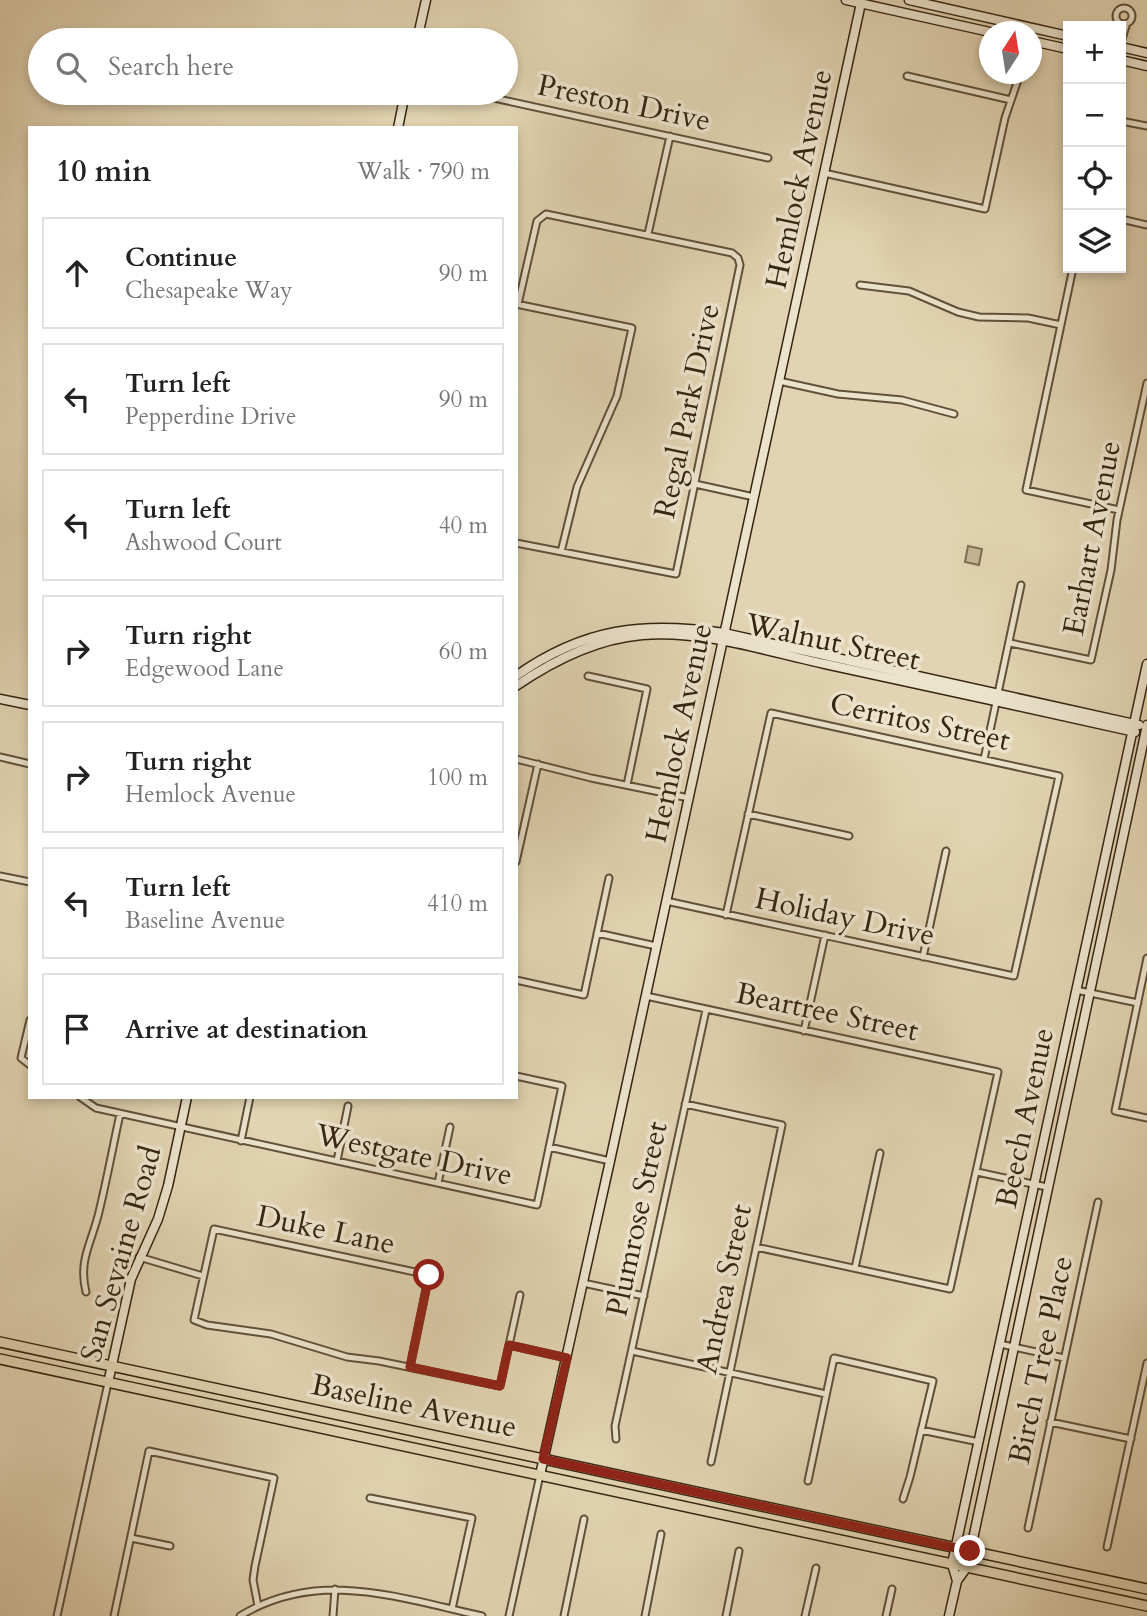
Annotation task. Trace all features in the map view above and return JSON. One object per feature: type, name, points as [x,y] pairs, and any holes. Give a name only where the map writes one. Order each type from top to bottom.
[{"type":"main road","name":"Baseline Avenue","points":[[0,1342],[1147,1589]]},
{"type":"main road","name":"Baseline Avenue","points":[[0,1359],[1147,1606]]},
{"type":"street","points":[[420,28],[426,0]]},
{"type":"street","points":[[846,0],[979,30]]},
{"type":"street","points":[[909,0],[1063,35]]},
{"type":"street","points":[[1124,0],[1132,17],[1126,27]]},
{"type":"street","points":[[1117,21],[1117,13],[1126,9],[1131,1]]},
{"type":"street","name":"Hemlock Avenue","points":[[540,1475],[861,2]]},
{"type":"street","points":[[1042,43],[1063,48]]},
{"type":"street","points":[[1126,47],[1147,53]]},
{"type":"street","points":[[1126,61],[1147,66]]},
{"type":"street","points":[[907,76],[1011,100]]},
{"type":"street","points":[[824,173],[985,209],[1017,84]]},
{"type":"street","name":"Preston Drive","points":[[518,103],[768,158]]},
{"type":"street","points":[[398,126],[403,105]]},
{"type":"street","points":[[1126,122],[1147,127]]},
{"type":"street","points":[[518,300],[537,221],[541,216],[550,214],[648,234],[670,136]]},
{"type":"street","points":[[1126,220],[1147,225]]},
{"type":"street","name":"Regal Park Drive","points":[[561,552],[676,574],[740,265],[733,253],[648,234]]},
{"type":"street","points":[[1072,273],[1026,490],[1119,510]]},
{"type":"street","points":[[860,285],[909,291],[958,312],[979,317],[1028,318],[1061,325]]},
{"type":"street","points":[[518,304],[632,328],[617,396],[577,487],[561,552],[518,543]]},
{"type":"street","points":[[778,381],[838,394],[902,400],[954,414]]},
{"type":"street","name":"Earhart Avenue","points":[[1010,643],[1091,660],[1111,570],[1119,510],[1147,383]]},
{"type":"street","points":[[695,484],[754,496]]},
{"type":"street","points":[[984,759],[1021,585]]},
{"type":"street","points":[[518,675],[567,646],[613,631],[651,626],[691,628],[723,637]]},
{"type":"street","name":"Walnut Street","points":[[518,685],[581,649],[617,639],[642,635],[723,637],[1147,729]]},
{"type":"street","name":"Beech Avenue","points":[[957,1581],[952,1564],[1147,664]]},
{"type":"street","points":[[587,676],[648,690],[627,785]]},
{"type":"street","points":[[0,699],[28,705]]},
{"type":"street","name":"Cerritos Street","points":[[748,814],[771,713],[1059,776],[1014,976]]},
{"type":"street","name":"Beech Avenue","points":[[949,1616],[957,1581],[967,1567],[1147,729]]},
{"type":"street","points":[[0,757],[28,764]]},
{"type":"street","points":[[518,759],[689,798]]},
{"type":"street","points":[[518,853],[538,764]]},
{"type":"street","points":[[726,915],[748,814],[849,836]]},
{"type":"street","points":[[923,957],[946,851]]},
{"type":"street","points":[[0,876],[28,882]]},
{"type":"street","points":[[518,980],[583,995],[609,878]]},
{"type":"street","name":"Holiday Drive","points":[[666,901],[1014,976]]},
{"type":"street","points":[[597,933],[656,946]]},
{"type":"street","points":[[804,1031],[825,935]]},
{"type":"street","points":[[1147,958],[1115,1111],[1147,1118]]},
{"type":"street","points":[[1076,990],[1138,1003]]},
{"type":"street","name":"Beartree Street","points":[[646,996],[998,1072],[977,1172]]},
{"type":"street","name":"Plumrose Street","points":[[616,1439],[615,1426],[706,1010]]},
{"type":"street","points":[[28,1028],[21,1058],[28,1063]]},
{"type":"street","points":[[518,1076],[562,1086],[549,1147],[610,1161]]},
{"type":"street","name":"Westgate Drive","points":[[83,1099],[96,1108],[120,1114],[537,1205],[549,1147]]},
{"type":"street","name":"San Sevaine Road","points":[[108,1382],[124,1305],[139,1257],[158,1219],[168,1186],[187,1099]]},
{"type":"street","points":[[241,1141],[250,1099]]},
{"type":"street","name":"Andrea Street","points":[[685,1104],[782,1125],[710,1462]]},
{"type":"street","points":[[337,1161],[348,1106]]},
{"type":"street","points":[[86,1292],[82,1275],[120,1114]]},
{"type":"street","points":[[438,1183],[450,1127]]},
{"type":"street","points":[[855,1268],[880,1153]]},
{"type":"street","points":[[757,1247],[950,1289],[977,1172],[1047,1187]]},
{"type":"street","name":"Birch Tree Place","points":[[1028,1528],[1098,1202]]},
{"type":"street","name":"Duke Lane","points":[[203,1276],[214,1229],[429,1275],[410,1367]]},
{"type":"street","points":[[139,1257],[203,1276],[194,1320],[206,1325],[281,1336],[347,1357],[500,1386],[520,1295]]},
{"type":"street","points":[[583,1283],[644,1296]]},
{"type":"street","points":[[1000,1344],[1064,1358]]},
{"type":"street","points":[[509,1345],[567,1358]]},
{"type":"street","points":[[632,1351],[826,1394]]},
{"type":"street","points":[[808,1481],[834,1359],[933,1381],[903,1499]]},
{"type":"street","points":[[1107,1547],[1147,1363]]},
{"type":"street","points":[[57,1616],[108,1382]]},
{"type":"street","points":[[1050,1422],[1131,1439]]},
{"type":"street","points":[[921,1430],[979,1442]]},
{"type":"street","points":[[114,1616],[149,1451],[274,1478],[255,1566],[254,1588],[258,1606]]},
{"type":"street","points":[[509,1616],[540,1475]]},
{"type":"street","points":[[370,1498],[472,1518],[452,1609]]},
{"type":"street","points":[[564,1616],[584,1518]]},
{"type":"street","points":[[645,1616],[662,1534]]},
{"type":"street","points":[[131,1538],[170,1546]]},
{"type":"street","points":[[726,1616],[739,1551]]},
{"type":"street","points":[[805,1616],[816,1568]]},
{"type":"street","points":[[333,1616],[335,1589]]},
{"type":"street","points":[[240,1616],[291,1594],[335,1589],[367,1591],[482,1616]]},
{"type":"street","points":[[886,1616],[892,1589]]},
{"type":"shaded area","points":[[968,546],[982,549],[979,565],[965,562]]},
{"type":"route","points":[[429,1275],[410,1367],[500,1386],[509,1345],[567,1358],[543,1459],[970,1551]]}]
